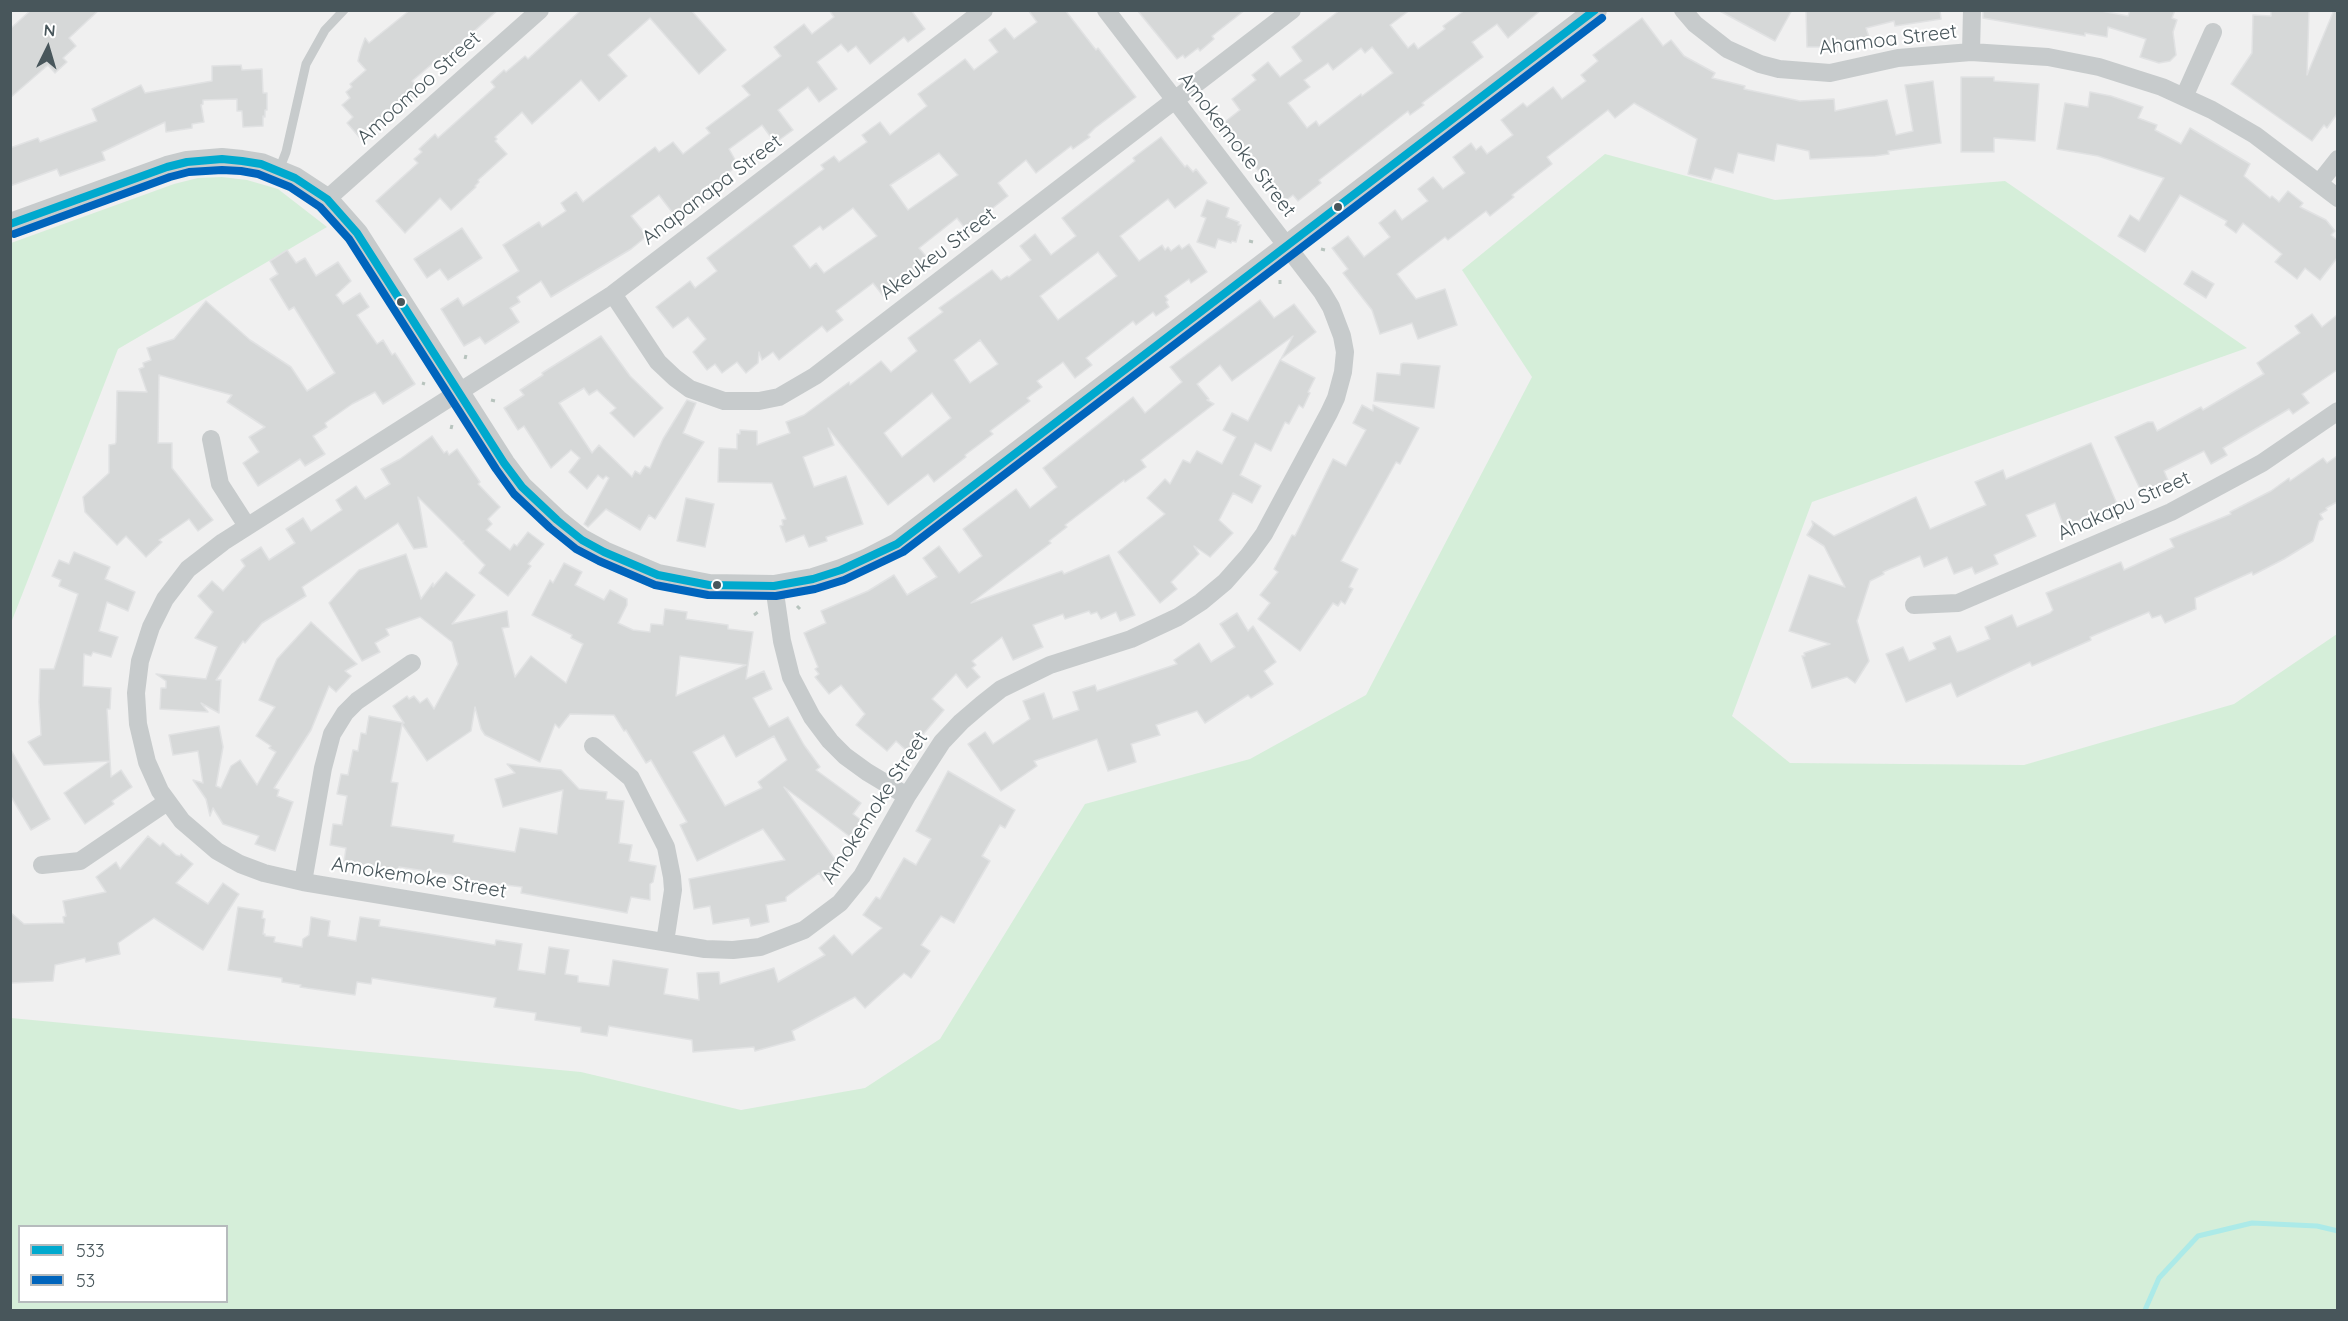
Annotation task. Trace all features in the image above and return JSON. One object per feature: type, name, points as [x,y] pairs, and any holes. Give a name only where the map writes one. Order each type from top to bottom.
[{"type":"street","name":"Amoomoo Street","points":[[327,199],[540,10]]},
{"type":"street","name":"Anapanapa Street","points":[[458,392],[613,294],[984,10]]},
{"type":"street","name":"Amokemoke Street","points":[[458,392],[202,556],[181,577],[156,613],[145,643],[137,685],[138,724],[147,762],[166,801],[182,820],[217,851],[240,864],[264,873],[303,882],[705,949],[733,950],[760,947],[804,930],[840,903],[852,890],[907,796],[942,742],[961,722],[1001,689],[1050,665],[1131,639],[1178,616],[1201,602],[1225,582],[1264,534],[1333,405],[1341,384],[1344,362],[1342,336],[1331,307],[1106,10]]},
{"type":"street","name":"Akeukeu Street","points":[[613,294],[658,362],[690,389],[724,401],[759,401],[779,397],[815,376],[1292,10]]},
{"type":"street","points":[[10,224],[167,167],[187,162],[222,159],[242,161],[279,170],[309,186],[327,199],[357,233],[504,463],[522,487],[556,520],[582,540],[633,566],[680,580],[709,585],[774,586],[813,579],[842,570],[897,544],[1596,10]]},
{"type":"street","name":"Ahamoa Street","points":[[1683,10],[1711,38],[1727,49],[1760,64],[1779,69],[1830,73],[1898,58],[1971,52],[2048,57],[2099,67],[2184,97],[2255,135],[2337,198]]},
{"type":"street","points":[[1971,52],[1972,10]]},
{"type":"street","points":[[2184,97],[2213,32]]},
{"type":"street","points":[[2319,183],[2337,159]]},
{"type":"street","name":"Ahakapu Street","points":[[1914,605],[1958,603],[2171,512],[2262,463],[2337,411]]},
{"type":"street","points":[[212,439],[220,484],[247,526]]},
{"type":"street","points":[[774,586],[782,641],[791,677],[812,717],[845,756],[907,796]]},
{"type":"street","points":[[303,882],[322,768],[332,734],[345,713],[357,701],[412,663]]},
{"type":"street","points":[[593,746],[631,778],[666,847],[673,890],[665,942]]},
{"type":"street","points":[[42,866],[80,861],[166,801]]},
{"type":"lane","points":[[279,170],[286,152],[306,64],[325,30],[344,10]]},
{"type":"path","points":[[1290,208],[1290,213]]},
{"type":"green space","points":[[1605,154],[1775,200],[2005,181],[2247,348],[1812,502],[1732,716],[1790,763],[2024,765],[2234,704],[2337,634],[2337,1310],[11,1310],[11,1018],[581,1072],[741,1110],[865,1088],[940,1039],[1085,804],[1250,759],[1366,695],[1532,377],[1462,270]]},
{"type":"green space","points":[[222,177],[247,180],[278,189],[327,227],[118,349],[11,623],[11,243],[174,184],[198,178]]},
{"type":"building","points":[[31,10],[99,10],[69,38],[76,46],[63,58],[67,62],[55,73],[48,65],[10,98],[10,29]]},
{"type":"building","points":[[410,10],[498,10],[454,49],[457,53],[443,65],[438,59],[412,81],[421,91],[406,103],[404,100],[360,138],[347,123],[353,117],[342,105],[350,98],[346,92],[352,87],[350,84],[366,70],[358,61],[365,38],[369,43]]},
{"type":"building","points":[[581,10],[691,10],[726,50],[699,74],[650,18],[608,55],[627,76],[599,101],[581,80],[532,124],[522,112],[495,137],[497,139],[495,141],[507,154],[478,180],[476,187],[451,210],[440,198],[405,233],[376,201],[418,163],[414,159],[422,152],[419,149],[435,134],[438,138],[495,87],[491,82],[504,70],[506,72],[525,56],[528,59]]},
{"type":"building","points":[[829,10],[911,10],[925,29],[908,42],[904,37],[870,64],[856,46],[848,52],[841,44],[817,62],[837,89],[819,102],[808,87],[778,110],[793,130],[775,143],[762,125],[729,149],[738,165],[675,216],[659,195],[631,216],[647,236],[631,249],[551,297],[541,281],[517,297],[520,302],[510,308],[519,322],[485,344],[480,337],[464,346],[441,309],[458,298],[463,306],[519,271],[503,245],[539,222],[542,227],[566,211],[561,203],[576,192],[583,202],[655,147],[659,152],[673,142],[683,154],[710,133],[706,128],[750,95],[742,86],[781,56],[774,47],[804,24],[812,34],[834,17]]},
{"type":"building","points":[[1028,10],[1065,10],[1136,97],[1095,128],[1088,135],[1090,137],[1073,149],[1071,146],[1036,173],[1026,160],[998,183],[1008,196],[979,219],[981,222],[968,232],[957,218],[919,248],[929,260],[884,297],[873,283],[836,311],[843,320],[827,332],[822,326],[779,360],[773,352],[762,360],[759,352],[758,363],[746,373],[737,362],[722,373],[715,364],[707,370],[693,352],[706,339],[688,317],[673,328],[656,307],[690,281],[695,288],[717,271],[707,258],[824,169],[821,165],[834,156],[839,162],[867,142],[862,135],[880,122],[890,135],[927,106],[918,94],[965,59],[974,70],[998,52],[989,40],[1005,28],[1014,39],[1037,22]],"holes":[[[939,153],[958,175],[908,210],[890,185]],[[853,208],[877,236],[824,273],[816,263],[810,268],[793,246],[820,226],[823,230]]]},
{"type":"building","points":[[1137,10],[1245,10],[1212,36],[1214,39],[1200,51],[1198,48],[1185,58],[1183,55],[1177,59]]},
{"type":"building","points":[[1340,10],[1410,10],[1390,25],[1408,48],[1414,43],[1418,49],[1445,29],[1443,26],[1465,10],[1541,10],[1508,38],[1497,24],[1472,42],[1483,57],[1422,103],[1424,105],[1410,115],[1408,111],[1319,180],[1321,183],[1298,201],[1293,195],[1284,202],[1221,125],[1240,110],[1232,99],[1256,80],[1252,75],[1268,62],[1280,77],[1302,61],[1292,47]],"holes":[[[1372,47],[1393,73],[1319,126],[1316,121],[1307,128],[1288,103],[1310,87],[1304,80],[1328,63],[1333,70],[1361,48],[1365,53]]]},
{"type":"building","points":[[1718,10],[1792,10],[1775,41]]},
{"type":"building","points":[[1806,10],[1940,10],[1941,19],[1895,26],[1894,21],[1866,28],[1869,37],[1838,45],[1838,47],[1807,47]]},
{"type":"building","points":[[1983,10],[2096,10],[2128,16],[2130,10],[2175,10],[2172,18],[2177,20],[2173,32],[2176,55],[2170,61],[2159,63],[2140,57],[2146,39],[2108,27],[2107,37],[2085,33],[2085,36],[1983,18]]},
{"type":"building","points":[[2271,10],[2309,10],[2307,75],[2334,10],[2337,10],[2337,114],[2327,128],[2324,125],[2312,141],[2231,84],[2252,53],[2253,15],[2271,16]]},
{"type":"building","points":[[1642,18],[1663,46],[1671,40],[1684,56],[1715,73],[1712,78],[1745,86],[1744,89],[1800,101],[1834,99],[1835,111],[1887,100],[1896,135],[1913,131],[1905,85],[1933,81],[1941,143],[1888,151],[1889,154],[1875,156],[1810,159],[1809,151],[1777,144],[1774,161],[1738,153],[1733,173],[1715,168],[1711,180],[1688,174],[1697,139],[1634,103],[1615,118],[1608,110],[1547,157],[1552,164],[1512,195],[1514,197],[1490,216],[1486,211],[1448,240],[1445,237],[1397,274],[1416,299],[1445,289],[1457,325],[1418,339],[1412,323],[1380,334],[1372,310],[1343,273],[1348,269],[1332,248],[1348,236],[1364,257],[1390,237],[1379,223],[1395,210],[1402,220],[1428,201],[1418,189],[1433,177],[1443,189],[1465,173],[1453,157],[1471,143],[1476,150],[1481,146],[1487,154],[1513,135],[1501,120],[1523,103],[1527,107],[1553,87],[1562,99],[1586,81],[1581,75],[1598,61],[1593,55]]},
{"type":"building","points":[[241,65],[242,70],[262,69],[263,93],[267,93],[267,110],[265,110],[265,117],[263,116],[263,126],[243,127],[242,111],[237,111],[237,99],[203,100],[201,105],[204,122],[192,124],[192,128],[166,132],[165,122],[102,152],[105,160],[60,176],[57,169],[10,186],[10,148],[38,138],[40,142],[97,121],[92,109],[141,85],[145,93],[212,81],[212,66]]},
{"type":"building","points":[[1961,77],[1994,77],[1994,81],[2039,84],[2035,141],[1994,138],[1994,152],[1961,152]]},
{"type":"building","points":[[2090,92],[2111,96],[2143,107],[2138,118],[2157,125],[2155,130],[2181,144],[2190,128],[2250,164],[2244,176],[2270,198],[2272,196],[2279,202],[2288,191],[2303,203],[2300,207],[2326,220],[2335,231],[2331,235],[2337,240],[2337,258],[2320,280],[2305,268],[2297,279],[2275,262],[2282,254],[2243,223],[2236,233],[2225,225],[2227,221],[2180,195],[2145,252],[2118,236],[2130,215],[2139,221],[2164,178],[2098,156],[2057,149],[2065,103],[2088,107]]},
{"type":"building","points":[[1161,137],[1185,167],[1187,165],[1193,172],[1196,169],[1207,183],[1175,208],[1168,199],[1120,236],[1139,261],[1162,245],[1165,250],[1168,247],[1171,251],[1179,245],[1182,249],[1189,244],[1207,272],[1191,283],[1189,279],[1165,296],[1169,307],[1156,316],[1153,312],[1136,325],[1133,321],[1086,358],[1092,365],[1075,378],[1063,362],[1037,381],[1042,387],[1027,398],[1030,401],[990,431],[993,434],[965,455],[966,457],[934,482],[928,474],[888,505],[828,428],[834,445],[803,457],[814,487],[846,476],[863,524],[826,537],[827,541],[809,547],[804,535],[786,542],[780,526],[783,525],[782,520],[786,519],[772,483],[718,482],[719,448],[737,449],[737,434],[740,434],[740,430],[757,431],[757,445],[790,433],[786,422],[804,415],[849,382],[850,385],[881,361],[891,372],[917,351],[908,338],[943,312],[939,308],[992,270],[1001,280],[1009,277],[1031,260],[1020,246],[1035,234],[1051,255],[1076,236],[1062,218],[1135,161],[1133,158]],"holes":[[[1098,252],[1117,276],[1058,320],[1040,296]],[[980,340],[998,364],[970,383],[954,360]],[[932,393],[951,418],[902,457],[884,433]]]},
{"type":"building","points":[[1207,200],[1229,208],[1226,217],[1239,222],[1238,225],[1241,225],[1236,242],[1231,243],[1218,239],[1215,248],[1197,242],[1206,218],[1201,216]]},
{"type":"building","points":[[462,228],[482,258],[448,280],[440,269],[427,278],[414,259]]},
{"type":"building","points":[[287,250],[296,263],[305,258],[316,276],[338,262],[351,281],[336,295],[343,304],[360,293],[369,307],[357,315],[377,344],[383,340],[392,355],[395,353],[415,384],[383,404],[375,392],[352,404],[325,423],[327,427],[313,436],[325,454],[305,466],[300,459],[258,486],[243,463],[259,452],[249,437],[265,427],[227,402],[232,395],[159,375],[158,443],[172,443],[172,468],[213,520],[198,531],[189,519],[159,540],[162,542],[146,557],[126,536],[117,545],[85,512],[83,497],[109,473],[109,445],[116,442],[117,391],[147,392],[139,369],[144,367],[143,363],[151,360],[147,348],[174,339],[206,301],[250,340],[291,367],[307,391],[335,373],[294,307],[289,310],[270,279],[278,274],[270,261]]},
{"type":"building","points":[[2192,271],[2214,284],[2206,298],[2184,284]]},
{"type":"building","points":[[1260,300],[1274,318],[1294,304],[1316,332],[1281,359],[1293,336],[1232,381],[1220,365],[1197,384],[1209,399],[1207,400],[1214,404],[1141,460],[1146,467],[1125,482],[1124,480],[1065,525],[1067,527],[1049,541],[1051,543],[971,603],[1062,571],[1064,574],[1109,555],[1135,615],[1120,621],[1116,612],[1101,619],[1097,612],[1091,614],[1089,611],[1065,619],[1063,614],[1033,625],[1043,647],[1013,660],[1002,637],[972,661],[976,665],[972,668],[980,677],[967,688],[956,674],[932,699],[944,710],[908,752],[896,741],[887,751],[856,725],[865,714],[841,685],[829,694],[815,677],[819,674],[815,669],[818,667],[804,633],[826,623],[821,611],[868,591],[894,575],[907,595],[937,577],[923,558],[939,546],[959,573],[982,556],[963,529],[1016,489],[1030,508],[1057,487],[1043,468],[1133,397],[1145,413],[1182,382],[1170,367]]},
{"type":"building","points":[[2312,314],[2322,327],[2337,315],[2337,370],[2302,394],[2309,403],[2293,414],[2289,409],[2223,448],[2227,455],[2211,464],[2204,451],[2164,471],[2170,485],[2144,497],[2115,437],[2148,422],[2153,422],[2157,431],[2201,407],[2203,410],[2264,374],[2257,363],[2300,333],[2295,326]]},
{"type":"building","points":[[601,336],[630,376],[663,408],[634,437],[610,413],[616,408],[597,390],[589,395],[584,388],[559,403],[592,453],[599,445],[632,477],[635,471],[640,474],[645,466],[650,468],[663,439],[687,400],[696,403],[683,433],[704,442],[655,519],[649,515],[640,530],[606,509],[588,527],[584,524],[609,478],[606,476],[603,479],[598,475],[587,489],[569,472],[580,458],[571,450],[551,468],[524,426],[518,430],[504,408],[524,395],[520,390],[543,375],[542,373]]},
{"type":"building","points":[[1280,360],[1315,378],[1303,408],[1299,405],[1289,424],[1285,422],[1271,451],[1255,443],[1240,475],[1261,486],[1252,503],[1233,493],[1219,520],[1233,533],[1210,557],[1194,546],[1199,554],[1171,582],[1177,589],[1160,603],[1118,552],[1165,514],[1147,498],[1165,479],[1170,484],[1183,460],[1190,463],[1197,451],[1222,464],[1236,437],[1223,430],[1232,413],[1248,421]]},
{"type":"building","points":[[1401,364],[1440,366],[1434,408],[1374,401],[1377,373],[1400,375]]},
{"type":"building","points":[[1362,405],[1373,411],[1373,405],[1419,428],[1400,464],[1396,462],[1341,561],[1358,569],[1349,587],[1353,589],[1345,604],[1341,601],[1338,606],[1333,603],[1300,651],[1258,619],[1270,603],[1260,595],[1278,572],[1274,569],[1292,535],[1295,536],[1333,459],[1346,466],[1366,430],[1353,423]]},
{"type":"building","points":[[432,436],[444,453],[447,451],[449,455],[457,449],[480,482],[478,484],[500,507],[488,519],[492,524],[486,530],[510,550],[514,544],[517,546],[528,532],[544,544],[528,564],[531,566],[508,596],[479,573],[485,565],[463,543],[464,541],[418,497],[427,547],[414,549],[398,523],[302,587],[306,596],[262,623],[245,643],[243,641],[216,680],[221,680],[219,713],[201,703],[208,712],[160,709],[161,688],[166,688],[166,681],[156,674],[206,679],[217,647],[195,638],[213,612],[198,596],[212,581],[223,591],[245,566],[241,560],[261,547],[269,560],[295,543],[286,529],[303,518],[311,531],[342,510],[336,500],[356,486],[365,499],[390,484],[381,469],[400,459]]},
{"type":"building","points":[[2091,443],[2117,504],[2064,527],[2055,503],[2026,515],[2036,536],[1994,555],[1998,564],[1975,574],[1972,567],[1954,574],[1947,557],[1924,567],[1920,556],[1883,572],[1884,574],[1870,581],[1857,621],[1869,661],[1855,683],[1847,677],[1812,688],[1802,656],[1805,656],[1804,653],[1830,644],[1789,631],[1809,575],[1845,587],[1824,546],[1807,535],[1813,525],[1812,521],[1834,536],[1916,497],[1930,529],[1986,505],[1975,482],[2003,470],[2006,479]]},
{"type":"building","points":[[2337,456],[2337,502],[2320,514],[2323,519],[2319,521],[2313,541],[2284,559],[2253,575],[2252,572],[2195,598],[2196,609],[2165,623],[2161,615],[2152,618],[2149,612],[2090,637],[2091,640],[2032,666],[2030,662],[1957,697],[1951,683],[1906,702],[1886,654],[1903,647],[1909,661],[1936,649],[1933,643],[1950,636],[1957,652],[1990,639],[1985,627],[2012,615],[2017,627],[2050,613],[2053,610],[2046,593],[2121,562],[2124,570],[2174,547],[2170,539],[2231,514],[2230,512],[2271,491],[2289,478],[2290,481],[2323,458],[2327,463]]},
{"type":"building","points":[[686,498],[714,504],[705,547],[677,541]]},
{"type":"building","points":[[74,552],[110,567],[105,579],[135,592],[128,611],[107,602],[99,631],[118,637],[111,657],[93,652],[91,656],[84,654],[83,686],[111,688],[110,709],[107,709],[111,777],[121,770],[132,787],[112,801],[114,804],[85,824],[64,793],[110,761],[44,765],[28,742],[41,735],[40,669],[54,669],[78,594],[59,586],[61,580],[52,576],[59,560],[69,564]]},
{"type":"building","points":[[406,554],[421,599],[433,583],[433,587],[446,572],[475,595],[452,624],[507,611],[509,627],[502,628],[515,677],[531,656],[566,683],[583,644],[571,638],[572,635],[532,615],[550,580],[553,583],[564,563],[582,572],[575,585],[604,600],[610,590],[627,599],[627,605],[618,623],[633,630],[650,632],[651,624],[663,625],[665,609],[687,612],[686,619],[728,625],[728,629],[753,632],[746,679],[764,671],[772,689],[753,698],[769,727],[788,717],[820,767],[816,770],[861,803],[853,814],[865,823],[853,839],[784,787],[842,869],[824,881],[819,873],[786,897],[786,901],[766,905],[769,922],[751,926],[749,918],[713,924],[710,906],[694,909],[689,879],[785,860],[763,829],[697,861],[680,825],[687,822],[651,760],[646,763],[614,715],[570,714],[559,728],[555,724],[540,762],[485,735],[475,707],[471,731],[427,761],[402,724],[391,782],[398,783],[391,826],[454,835],[453,842],[515,852],[520,828],[557,834],[563,790],[503,807],[495,779],[515,773],[507,764],[561,770],[579,789],[607,792],[606,799],[624,801],[619,843],[632,845],[629,861],[656,866],[653,882],[650,884],[650,900],[631,897],[627,913],[521,893],[522,887],[457,879],[458,876],[399,867],[399,870],[344,862],[346,848],[330,845],[333,824],[342,825],[347,796],[337,794],[341,774],[348,775],[353,750],[358,751],[361,733],[366,734],[369,716],[404,723],[393,706],[407,696],[409,699],[414,696],[420,703],[427,698],[434,709],[458,664],[452,642],[420,617],[386,629],[389,635],[375,643],[380,652],[362,661],[329,603],[359,570]],"holes":[[[680,656],[746,665],[676,696]],[[724,735],[736,757],[774,736],[787,760],[758,782],[762,788],[725,806],[693,752]]]},
{"type":"building","points":[[1237,613],[1248,631],[1253,626],[1276,662],[1264,671],[1273,684],[1251,698],[1248,695],[1205,723],[1197,711],[1156,725],[1160,735],[1131,744],[1136,762],[1108,771],[1097,739],[1034,761],[1037,766],[1001,791],[968,744],[985,732],[993,744],[1030,719],[1023,701],[1044,693],[1053,719],[1079,710],[1073,692],[1095,685],[1097,691],[1177,664],[1174,660],[1199,643],[1211,662],[1235,647],[1220,624]]},
{"type":"building","points":[[311,622],[357,664],[345,671],[351,676],[336,692],[329,686],[311,730],[274,788],[279,790],[277,796],[293,802],[275,851],[255,844],[259,836],[223,824],[213,808],[210,816],[206,799],[193,780],[203,783],[198,751],[173,755],[169,735],[219,726],[223,747],[216,786],[221,788],[231,766],[240,760],[257,785],[276,752],[256,736],[275,707],[259,700],[277,659]]},
{"type":"building","points":[[10,748],[50,819],[31,830],[10,795]]},
{"type":"building","points":[[948,771],[1015,810],[1005,828],[1000,825],[982,856],[990,861],[954,923],[941,916],[921,945],[930,951],[911,978],[904,973],[865,1008],[855,997],[792,1031],[795,1040],[755,1051],[754,1047],[693,1052],[692,1040],[609,1026],[607,1036],[581,1032],[581,1027],[535,1020],[536,1013],[494,1007],[496,998],[372,978],[371,984],[357,982],[355,995],[300,987],[301,985],[282,982],[282,978],[228,970],[238,907],[263,911],[262,918],[265,919],[263,934],[275,937],[274,942],[302,947],[303,939],[309,935],[311,917],[330,921],[328,936],[356,941],[360,917],[380,920],[379,926],[495,945],[496,940],[522,944],[518,970],[545,974],[549,947],[569,950],[565,974],[578,976],[578,982],[609,986],[613,960],[668,969],[664,994],[699,1000],[697,973],[719,972],[720,984],[774,968],[778,982],[825,955],[819,948],[834,935],[852,955],[882,928],[863,915],[876,897],[880,899],[904,858],[916,865],[931,839],[916,831]]},
{"type":"building","points":[[148,836],[160,846],[163,843],[176,855],[181,854],[193,864],[176,883],[208,904],[223,883],[239,894],[203,950],[154,918],[118,943],[120,954],[86,962],[85,958],[55,965],[53,981],[11,983],[10,912],[24,924],[64,923],[63,917],[66,916],[63,901],[106,892],[96,877],[116,862],[120,869]]},
{"type":"waterway","points":[[2145,1310],[2159,1278],[2198,1236],[2252,1223],[2317,1226],[2338,1231]]},
{"type":"transit line","name":"533","points":[[10,224],[167,167],[187,162],[222,159],[242,161],[261,164],[295,178],[327,199],[357,233],[504,463],[522,487],[557,520],[582,540],[604,552],[658,575],[709,585],[774,586],[813,579],[841,570],[897,544],[1595,10]]},
{"type":"transit line","name":"53","points":[[14,234],[189,172],[241,171],[258,174],[290,187],[320,207],[349,239],[496,469],[514,494],[550,528],[576,549],[655,585],[708,595],[776,596],[815,589],[844,580],[903,552],[1602,18]]}]
